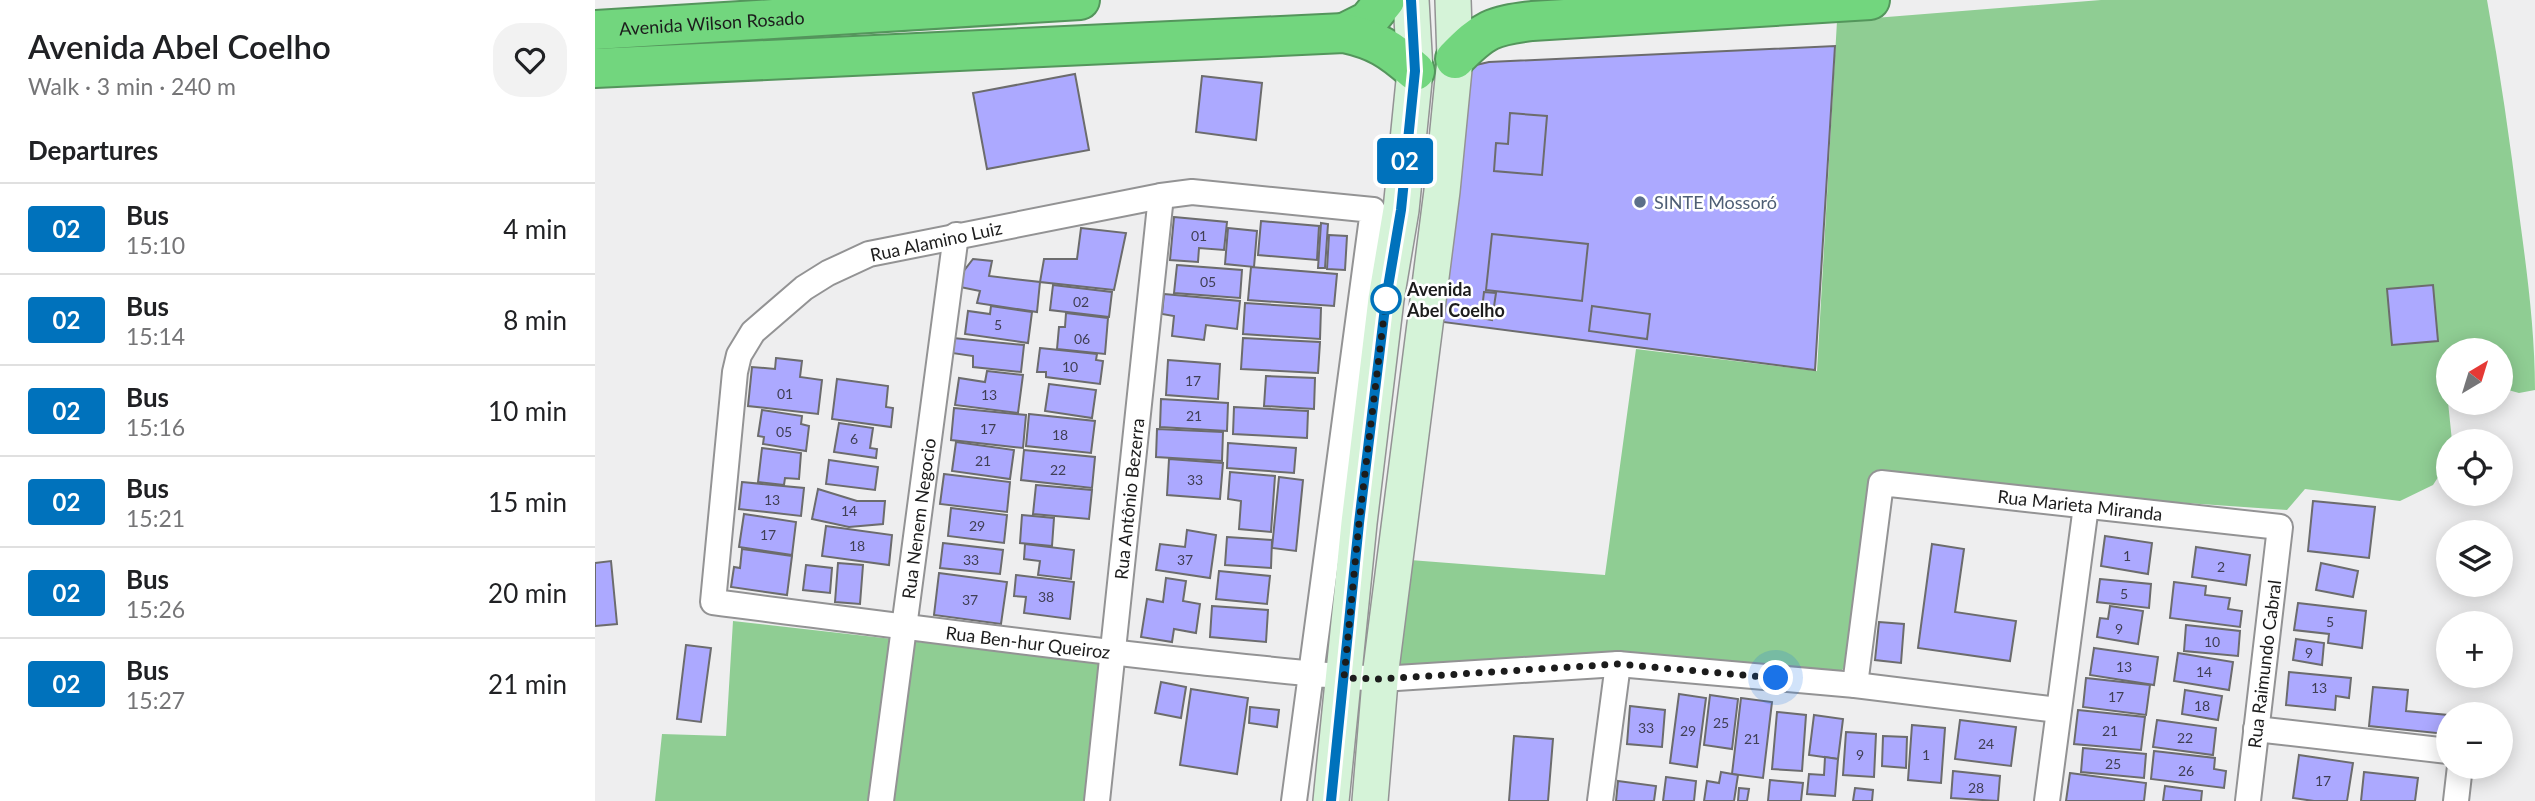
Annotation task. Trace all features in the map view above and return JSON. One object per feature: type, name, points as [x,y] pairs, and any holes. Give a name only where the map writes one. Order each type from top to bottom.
[{"type":"highway","name":"Avenida Wilson Rosado","points":[[595,30],[1080,0]]},
{"type":"highway","points":[[1344,33],[1368,21],[1385,0]]},
{"type":"highway","points":[[1455,59],[1477,36],[1522,10],[1870,0]]},
{"type":"highway","points":[[613,67],[709,23]]},
{"type":"highway","points":[[613,67],[1344,33],[1367,38],[1384,46],[1415,71]]},
{"type":"street","points":[[1331,801],[1359,523],[1386,299],[1401,210],[1415,71],[1411,0]]},
{"type":"street","points":[[1370,801],[1381,679],[1442,191],[1455,59],[1453,0]]},
{"type":"street","name":"Rua Alamino Luiz","points":[[713,602],[735,372],[739,355],[753,332],[804,288],[828,273],[869,254],[956,235],[1192,192],[1373,209],[1310,674]]},
{"type":"street","name":"Rua Antônio Bezerra","points":[[1097,801],[1161,196]]},
{"type":"street","name":"Rua Nenem Negocio","points":[[881,801],[956,235]]},
{"type":"street","points":[[1365,477],[1374,495],[1384,500],[1396,497],[1405,488]]},
{"type":"street","name":"Rua Marieta Miranda","points":[[1855,685],[1881,483],[2280,527]]},
{"type":"street","points":[[2047,801],[2086,506]]},
{"type":"street","points":[[1359,523],[1373,517],[1385,517],[1400,530]]},
{"type":"street","name":"Rua Raimundo Cabral","points":[[2248,801],[2280,527]]},
{"type":"street","name":"Rua Ben-hur Queiroz","points":[[713,602],[1114,653],[1344,678],[1381,679],[1618,664],[1855,685],[2058,710]]},
{"type":"street","points":[[1600,801],[1618,664]]},
{"type":"street","points":[[1294,801],[1310,674]]},
{"type":"street","points":[[2256,729],[2436,750]]},
{"type":"street","points":[[2456,801],[2459,779]]},
{"type":"green space","points":[[2101,0],[2487,0],[2505,106],[2525,257],[2535,390],[2513,391],[2513,338],[2436,338],[2436,415],[2449,415],[2451,429],[2436,429],[2436,480],[2433,485],[2400,501],[2305,489],[2287,510],[2114,498],[1873,472],[1847,662],[1841,672],[1398,669],[1410,560],[1605,575],[1636,349],[1817,371],[1837,21]]},
{"type":"green space","points":[[733,621],[1103,663],[1089,801],[655,801],[662,734],[726,736]]},
{"type":"building","name":"SINTE Mossoró","points":[[1835,46],[1815,370],[1443,322],[1465,81],[1476,65],[1489,62]]},
{"type":"building","points":[[1075,74],[1089,150],[987,169],[973,93]]},
{"type":"building","points":[[1202,76],[1262,83],[1256,140],[1196,132]]},
{"type":"building","points":[[1510,113],[1547,116],[1542,175],[1494,171],[1496,143],[1508,144]]},
{"type":"building","points":[[1174,217],[1227,222],[1224,250],[1199,248],[1198,262],[1170,260]]},
{"type":"building","points":[[1261,221],[1319,226],[1317,260],[1258,255]]},
{"type":"building","points":[[1321,223],[1328,224],[1325,268],[1318,268]]},
{"type":"building","points":[[1081,228],[1126,233],[1114,290],[1040,282],[1044,259],[1077,259]]},
{"type":"building","points":[[1228,228],[1257,231],[1254,267],[1225,264]]},
{"type":"building","points":[[1492,234],[1588,244],[1582,301],[1486,290]]},
{"type":"building","points":[[1329,235],[1347,236],[1345,270],[1327,269]]},
{"type":"building","points":[[973,259],[992,261],[989,276],[1040,282],[1037,312],[977,303],[980,291],[960,287],[963,272]]},
{"type":"building","points":[[1177,265],[1242,270],[1240,298],[1174,293]]},
{"type":"building","points":[[1251,267],[1337,274],[1334,306],[1248,300]]},
{"type":"building","points":[[1053,285],[1112,292],[1109,317],[1050,310]]},
{"type":"building","points":[[2433,285],[2436,341],[2392,345],[2387,289]]},
{"type":"building","points":[[1484,292],[1496,293],[1492,320],[1481,318]]},
{"type":"building","points":[[1164,294],[1240,301],[1237,329],[1206,325],[1204,340],[1172,336],[1174,316],[1162,314]]},
{"type":"building","points":[[1245,303],[1321,308],[1320,339],[1243,334]]},
{"type":"building","points":[[991,306],[1032,312],[1028,343],[965,334],[968,311],[990,314]]},
{"type":"building","points":[[1592,306],[1650,314],[1647,339],[1589,331]]},
{"type":"building","points":[[1066,313],[1108,318],[1105,354],[1057,349],[1059,327],[1065,327]]},
{"type":"building","points":[[953,338],[1024,345],[1021,372],[973,367],[973,356],[952,353]]},
{"type":"building","points":[[1243,338],[1320,342],[1318,373],[1241,369]]},
{"type":"building","points":[[1040,348],[1097,354],[1096,360],[1103,361],[1100,384],[1046,377],[1046,372],[1037,372]]},
{"type":"building","points":[[776,358],[802,361],[800,377],[822,380],[818,414],[748,406],[752,367],[775,369]]},
{"type":"building","points":[[1168,360],[1220,364],[1218,399],[1166,395]]},
{"type":"building","points":[[987,371],[1023,375],[1018,413],[955,405],[959,378],[985,382]]},
{"type":"building","points":[[1266,376],[1315,378],[1314,409],[1264,406]]},
{"type":"building","points":[[837,379],[888,386],[886,407],[893,408],[891,427],[832,419]]},
{"type":"building","points":[[1049,384],[1096,390],[1092,418],[1045,411]]},
{"type":"building","points":[[1161,399],[1228,403],[1227,431],[1160,427]]},
{"type":"building","points":[[1234,407],[1308,411],[1307,438],[1233,434]]},
{"type":"building","points":[[954,408],[1026,415],[1023,448],[951,440]]},
{"type":"building","points":[[762,410],[802,416],[801,424],[809,426],[806,451],[763,444],[764,437],[758,436]]},
{"type":"building","points":[[1029,414],[1095,421],[1091,453],[1026,446]]},
{"type":"building","points":[[839,423],[873,428],[870,448],[877,449],[876,458],[834,452]]},
{"type":"building","points":[[1157,429],[1223,432],[1222,461],[1156,457]]},
{"type":"building","points":[[956,442],[1014,450],[1010,479],[952,471]]},
{"type":"building","points":[[1228,443],[1296,448],[1294,473],[1227,468]]},
{"type":"building","points":[[762,448],[801,453],[799,479],[785,478],[784,485],[758,482]]},
{"type":"building","points":[[1024,450],[1095,457],[1092,488],[1021,480]]},
{"type":"building","points":[[1169,459],[1223,463],[1220,499],[1167,495]]},
{"type":"building","points":[[829,460],[878,467],[875,490],[826,484]]},
{"type":"building","points":[[1230,472],[1275,476],[1271,532],[1239,529],[1241,501],[1228,499]]},
{"type":"building","points":[[944,474],[1010,482],[1007,512],[940,504]]},
{"type":"building","points":[[1279,477],[1303,480],[1296,551],[1272,548]]},
{"type":"building","points":[[742,482],[804,488],[801,516],[739,509]]},
{"type":"building","points":[[1036,485],[1092,490],[1089,519],[1033,514]]},
{"type":"building","points":[[818,489],[857,501],[885,501],[883,524],[849,527],[812,519]]},
{"type":"building","points":[[2313,501],[2375,507],[2369,558],[2308,551]]},
{"type":"building","points":[[951,508],[1007,515],[1004,543],[948,536]]},
{"type":"building","points":[[744,514],[796,522],[792,555],[739,547]]},
{"type":"building","points":[[1022,515],[1054,518],[1052,546],[1020,543]]},
{"type":"building","points":[[826,526],[892,535],[889,565],[822,556]]},
{"type":"building","points":[[1187,530],[1216,535],[1210,578],[1156,570],[1160,544],[1185,547]]},
{"type":"building","points":[[2105,536],[2152,543],[2148,574],[2101,566]]},
{"type":"building","points":[[1227,537],[1272,540],[1271,568],[1225,565]]},
{"type":"building","points":[[943,543],[1003,550],[1000,574],[940,568]]},
{"type":"building","points":[[1025,544],[1074,550],[1071,579],[1038,575],[1040,561],[1024,559]]},
{"type":"building","points":[[1932,544],[1964,549],[1955,612],[2016,621],[2010,661],[1918,648]]},
{"type":"building","points":[[2196,547],[2250,555],[2246,585],[2192,577]]},
{"type":"building","points":[[742,549],[792,556],[787,595],[731,587],[734,567],[740,568]]},
{"type":"building","points":[[611,561],[617,624],[595,626],[595,563]]},
{"type":"building","points":[[838,563],[863,565],[860,604],[835,602]]},
{"type":"building","points":[[2321,563],[2358,571],[2353,597],[2316,590]]},
{"type":"building","points":[[806,565],[832,568],[830,593],[803,590]]},
{"type":"building","points":[[1219,571],[1270,576],[1267,604],[1216,599]]},
{"type":"building","points":[[939,573],[1007,582],[1001,624],[934,615]]},
{"type":"building","points":[[1016,575],[1074,582],[1070,619],[1024,613],[1026,597],[1014,596]]},
{"type":"building","points":[[1166,578],[1186,581],[1183,601],[1200,604],[1196,633],[1174,629],[1172,642],[1141,637],[1147,599],[1163,602]]},
{"type":"building","points":[[2100,579],[2151,584],[2149,608],[2097,602]]},
{"type":"building","points":[[2174,582],[2206,586],[2205,595],[2230,598],[2228,609],[2242,611],[2240,627],[2170,618]]},
{"type":"building","points":[[2298,603],[2366,611],[2362,648],[2328,643],[2329,634],[2294,630]]},
{"type":"building","points":[[1212,606],[1268,610],[1266,642],[1210,637]]},
{"type":"building","points":[[2110,606],[2143,611],[2138,644],[2097,637],[2100,618],[2108,619]]},
{"type":"building","points":[[1879,622],[1904,624],[1901,663],[1875,660]]},
{"type":"building","points":[[2186,625],[2240,631],[2238,656],[2184,651]]},
{"type":"building","points":[[2296,639],[2324,643],[2322,665],[2293,660]]},
{"type":"building","points":[[686,645],[711,648],[701,722],[677,719]]},
{"type":"building","points":[[2094,648],[2158,657],[2154,685],[2090,675]]},
{"type":"building","points":[[2178,653],[2233,662],[2229,690],[2174,681]]},
{"type":"building","points":[[2289,672],[2351,678],[2349,698],[2336,696],[2335,710],[2286,705]]},
{"type":"building","points":[[2086,678],[2150,685],[2146,715],[2083,707]]},
{"type":"building","points":[[1161,682],[1186,687],[1181,718],[1155,713]]},
{"type":"building","points":[[2373,687],[2408,690],[2406,711],[2436,714],[2436,733],[2369,726]]},
{"type":"building","points":[[1191,689],[1248,698],[1237,774],[1180,765]]},
{"type":"building","points":[[2185,690],[2222,696],[2218,720],[2182,714]]},
{"type":"building","points":[[1679,694],[1706,698],[1697,767],[1670,763]]},
{"type":"building","points":[[1710,695],[1738,699],[1732,749],[1704,745]]},
{"type":"building","points":[[1741,698],[1772,702],[1763,778],[1732,774]]},
{"type":"building","points":[[1630,706],[1665,710],[1662,747],[1627,744]]},
{"type":"building","points":[[1250,707],[1279,710],[1277,727],[1249,723]]},
{"type":"building","points":[[2078,710],[2145,717],[2141,750],[2074,744]]},
{"type":"building","points":[[1777,712],[1806,715],[1802,771],[1772,769]]},
{"type":"building","points":[[1814,715],[1843,719],[1838,759],[1809,755]]},
{"type":"building","points":[[1960,720],[2016,727],[2011,766],[1955,759]]},
{"type":"building","points":[[2157,720],[2216,728],[2213,755],[2153,747]]},
{"type":"building","points":[[1912,725],[1945,728],[1941,783],[1908,780]]},
{"type":"building","points":[[1846,732],[1876,734],[1874,777],[1843,775]]},
{"type":"building","points":[[1514,736],[1553,739],[1548,801],[1509,801]]},
{"type":"building","points":[[1883,736],[1907,737],[1906,768],[1882,766]]},
{"type":"building","points":[[2083,748],[2146,754],[2144,778],[2081,772]]},
{"type":"building","points":[[2154,751],[2215,758],[2214,769],[2226,771],[2224,788],[2151,779]]},
{"type":"building","points":[[2299,755],[2353,763],[2347,801],[2293,798]]},
{"type":"building","points":[[1825,757],[1838,759],[1835,796],[1807,794],[1809,774],[1824,775]]},
{"type":"building","points":[[1953,771],[2000,776],[1998,801],[1951,798]]},
{"type":"building","points":[[1721,772],[1738,775],[1734,801],[1704,801],[1707,781],[1719,783]]},
{"type":"building","points":[[2364,772],[2418,778],[2415,801],[2361,801]]},
{"type":"building","points":[[2070,773],[2146,783],[2144,801],[2066,801]]},
{"type":"building","points":[[1666,777],[1696,781],[1694,801],[1663,801]]},
{"type":"building","points":[[1770,780],[1803,783],[1801,801],[1768,801]]},
{"type":"building","points":[[1618,781],[1656,786],[1654,801],[1616,801]]},
{"type":"building","points":[[2165,786],[2202,791],[2201,801],[2163,801]]},
{"type":"building","points":[[1739,788],[1749,789],[1747,801],[1738,801]]},
{"type":"building","points":[[1855,788],[1873,790],[1872,801],[1853,801]]},
{"type":"bus line","name":"02","points":[[1331,801],[1359,523],[1386,299],[1401,210],[1415,71],[1411,0]]},
{"type":"place","name":"SINTE Mossoró","points":[[1640,202]]},
{"type":"place","name":"Avenida Abel Coelho","points":[[1386,299]]},
{"type":"route","points":[[1386,299],[1359,523],[1344,678],[1381,679],[1618,664],[1776,678]]}]
